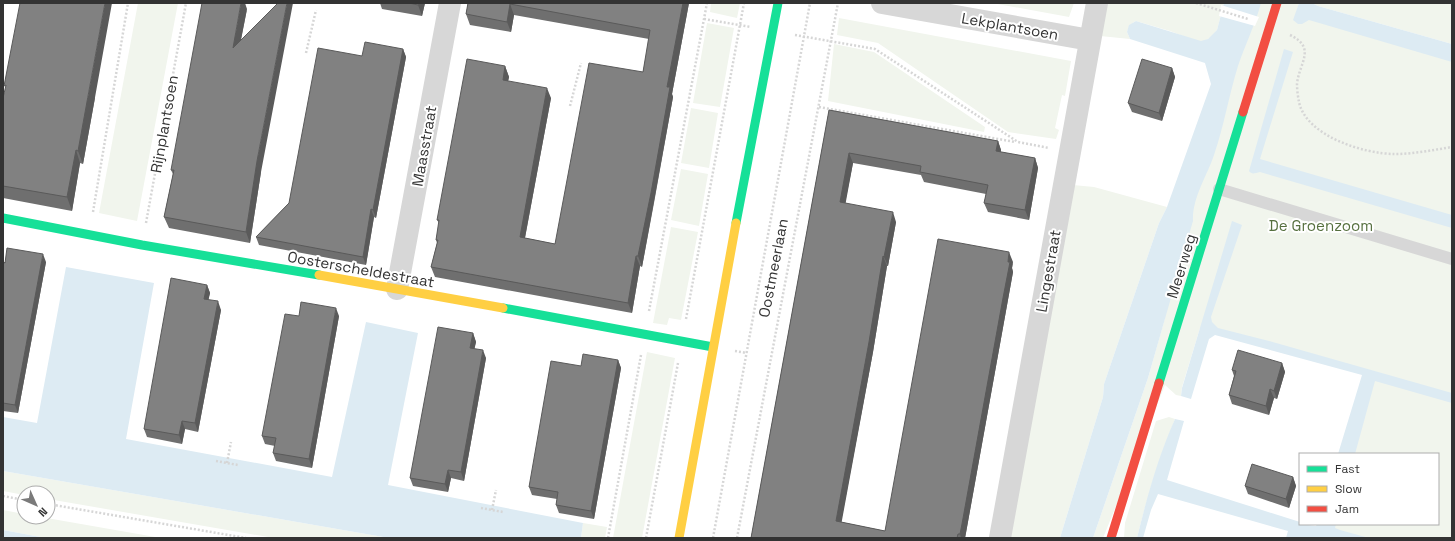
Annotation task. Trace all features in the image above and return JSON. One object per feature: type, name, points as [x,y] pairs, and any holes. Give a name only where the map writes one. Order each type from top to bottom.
[{"type":"street","name":"Maasstraat","points":[[397,289],[450,3]]},
{"type":"street","points":[[679,538],[713,347],[778,3]]},
{"type":"street","name":"Lekplantsoen","points":[[882,3],[1090,40]]},
{"type":"street","name":"Lingestraat","points":[[1000,538],[1097,3]]},
{"type":"street","name":"Meerweg","points":[[1111,538],[1277,3]]},
{"type":"street","name":"Oosterscheldestraat","points":[[3,218],[142,246],[264,265],[713,347]]},
{"type":"lane","points":[[1219,189],[1452,259]]},
{"type":"path","points":[[89,236],[128,3]]},
{"type":"path","name":"Rijnplantsoen","points":[[142,246],[186,3]]},
{"type":"path","points":[[608,538],[707,3]]},
{"type":"path","points":[[646,538],[744,3]]},
{"type":"path","name":"Oostmeerlaan","points":[[713,538],[810,3]]},
{"type":"path","name":"Oostmeerlaan","points":[[737,538],[838,3]]},
{"type":"path","points":[[1196,3],[1253,20]]},
{"type":"path","points":[[306,53],[316,10]]},
{"type":"path","points":[[704,19],[875,49],[1018,142]]},
{"type":"path","points":[[1270,25],[1294,36],[1302,44],[1305,50],[1305,58],[1298,83],[1299,103],[1310,123],[1324,133],[1368,151],[1394,154],[1416,153],[1452,146]]},
{"type":"path","points":[[570,106],[581,63]]},
{"type":"path","points":[[819,107],[1070,152]]},
{"type":"path","points":[[227,463],[231,442]]},
{"type":"path","points":[[216,461],[238,464]]},
{"type":"path","points":[[492,510],[496,490]]},
{"type":"path","points":[[3,496],[16,498]]},
{"type":"path","points":[[56,505],[246,538]]},
{"type":"path","points":[[481,508],[503,512]]},
{"type":"green space","points":[[138,3],[178,3],[137,221],[99,213]]},
{"type":"green space","points":[[711,3],[740,3],[737,18],[710,12]]},
{"type":"green space","points":[[992,3],[1074,3],[1069,17]]},
{"type":"green space","points":[[1106,3],[1224,3],[1217,30],[1212,37],[1199,42],[1170,31],[1136,21],[1130,25],[1127,32],[1130,39],[1100,36]]},
{"type":"green space","name":"De Groenzoom","points":[[1255,3],[1299,3],[1296,13],[1452,58],[1452,538],[1317,538],[1321,525],[1439,525],[1439,453],[1344,453],[1369,374],[1200,328],[1182,387],[1181,396],[1176,395],[1165,385],[1103,538],[1093,538],[1148,378],[1165,318],[1154,315]]},
{"type":"green space","points":[[1312,3],[1452,3],[1452,44],[1318,6]]},
{"type":"green space","points":[[839,18],[1071,61],[1065,96],[1062,95],[1055,128],[1059,130],[1056,139],[1008,132],[878,43],[837,35]]},
{"type":"green space","points":[[707,23],[734,28],[720,107],[693,103]]},
{"type":"green space","points":[[834,44],[874,52],[985,127],[984,132],[828,101]]},
{"type":"green space","points":[[691,108],[718,113],[709,168],[681,163]]},
{"type":"green space","points":[[681,169],[708,174],[699,226],[671,220]]},
{"type":"green space","points":[[1073,185],[1094,187],[1167,207],[1159,223],[1104,384],[1103,397],[1060,538],[1008,538]]},
{"type":"green space","points":[[671,227],[698,232],[681,320],[669,318],[667,325],[653,323]]},
{"type":"green space","points":[[647,352],[675,358],[642,538],[613,538]]},
{"type":"green space","points":[[1169,417],[1175,419],[1154,478],[1137,538],[1124,538],[1125,523],[1156,421]]},
{"type":"green space","points":[[3,471],[389,538],[274,538],[56,500],[56,485],[16,485],[16,493],[3,491]]},
{"type":"green space","points":[[3,510],[16,512],[16,525],[56,525],[56,520],[161,538],[46,538],[3,530]]},
{"type":"green space","points":[[583,523],[607,527],[605,538],[581,538]]},
{"type":"shaded area","points":[[1224,3],[1261,3],[1238,66],[1214,155],[1197,196],[1193,212],[1193,221],[1148,378],[1093,538],[1060,538],[1103,397],[1104,384],[1159,223],[1167,207],[1211,84],[1205,63],[1130,39],[1127,32],[1129,25],[1136,21],[1201,41],[1208,39],[1217,30]]},
{"type":"shaded area","points":[[1299,3],[1312,3],[1452,44],[1452,62],[1309,20],[1302,24],[1298,24],[1293,20]]},
{"type":"shaded area","points":[[1284,49],[1293,52],[1260,159],[1452,215],[1452,228],[1260,172],[1251,173],[1249,171]]},
{"type":"shaded area","points":[[1232,221],[1242,225],[1211,317],[1212,322],[1218,328],[1452,393],[1452,403],[1375,381],[1355,453],[1338,453],[1362,375],[1215,335],[1209,339],[1191,399],[1181,396],[1182,388]]},
{"type":"shaded area","points":[[66,267],[154,283],[126,439],[332,477],[366,322],[418,333],[388,485],[583,523],[581,538],[389,538],[3,471],[3,417],[37,423]]},
{"type":"shaded area","points":[[1175,419],[1184,421],[1167,480],[1299,522],[1299,525],[1336,525],[1335,528],[1340,530],[1369,538],[1286,538],[1288,531],[1158,494],[1151,510],[1143,538],[1137,538],[1153,477]]},
{"type":"shaded area","points":[[3,530],[46,538],[3,538]]},
{"type":"pier","points":[[1221,5],[1259,17],[1255,26],[1219,16]]},
{"type":"building","points":[[20,3],[105,3],[78,151],[76,150],[67,197],[3,186],[3,98],[6,85],[4,86]]},
{"type":"building","points":[[202,3],[241,3],[233,48],[278,3],[287,3],[257,161],[246,232],[164,217],[174,170],[171,170]]},
{"type":"building","points":[[468,3],[683,3],[667,87],[670,87],[651,193],[638,256],[636,256],[628,303],[431,267],[438,240],[436,240],[439,220],[437,220],[467,59],[505,66],[503,80],[547,88],[520,237],[555,244],[589,63],[643,72],[650,30],[510,4],[507,22],[466,14]]},
{"type":"building","points":[[365,42],[403,49],[373,210],[371,209],[363,257],[256,237],[289,203],[318,48],[362,56]]},
{"type":"building","points":[[1142,59],[1172,68],[1159,113],[1128,103]]},
{"type":"building","points":[[829,110],[998,141],[996,151],[1035,158],[1025,210],[984,203],[988,185],[920,172],[921,166],[849,153],[840,202],[893,212],[884,257],[883,256],[869,342],[836,521],[885,531],[938,239],[1009,252],[1008,262],[1010,262],[962,524],[960,534],[958,534],[957,538],[751,538]]},
{"type":"building","points":[[7,248],[43,254],[15,405],[3,403],[3,262],[5,263]]},
{"type":"building","points":[[171,278],[207,285],[204,299],[218,301],[195,423],[182,421],[179,435],[144,429]]},
{"type":"building","points":[[301,302],[336,308],[309,459],[273,453],[276,438],[262,436],[285,314],[299,316]]},
{"type":"building","points":[[438,327],[473,333],[470,348],[483,350],[461,472],[448,470],[445,484],[410,478]]},
{"type":"building","points":[[1238,350],[1282,363],[1274,391],[1270,389],[1266,406],[1229,395],[1236,371],[1232,370]]},
{"type":"building","points":[[583,354],[618,360],[591,511],[556,505],[558,492],[529,487],[551,361],[581,366]]},
{"type":"building","points":[[1252,464],[1293,477],[1286,499],[1245,486]]},
{"type":"traffic: fast","points":[[736,223],[778,3]]},
{"type":"traffic: fast","points":[[1159,383],[1243,112]]},
{"type":"traffic: fast","points":[[3,218],[142,245],[319,275]]},
{"type":"traffic: fast","points":[[503,308],[713,347]]},
{"type":"traffic: slow","points":[[679,538],[736,223]]},
{"type":"traffic: slow","points":[[319,275],[503,308]]},
{"type":"traffic: jam","points":[[1243,112],[1277,3]]},
{"type":"traffic: jam","points":[[1111,538],[1159,383]]}]
